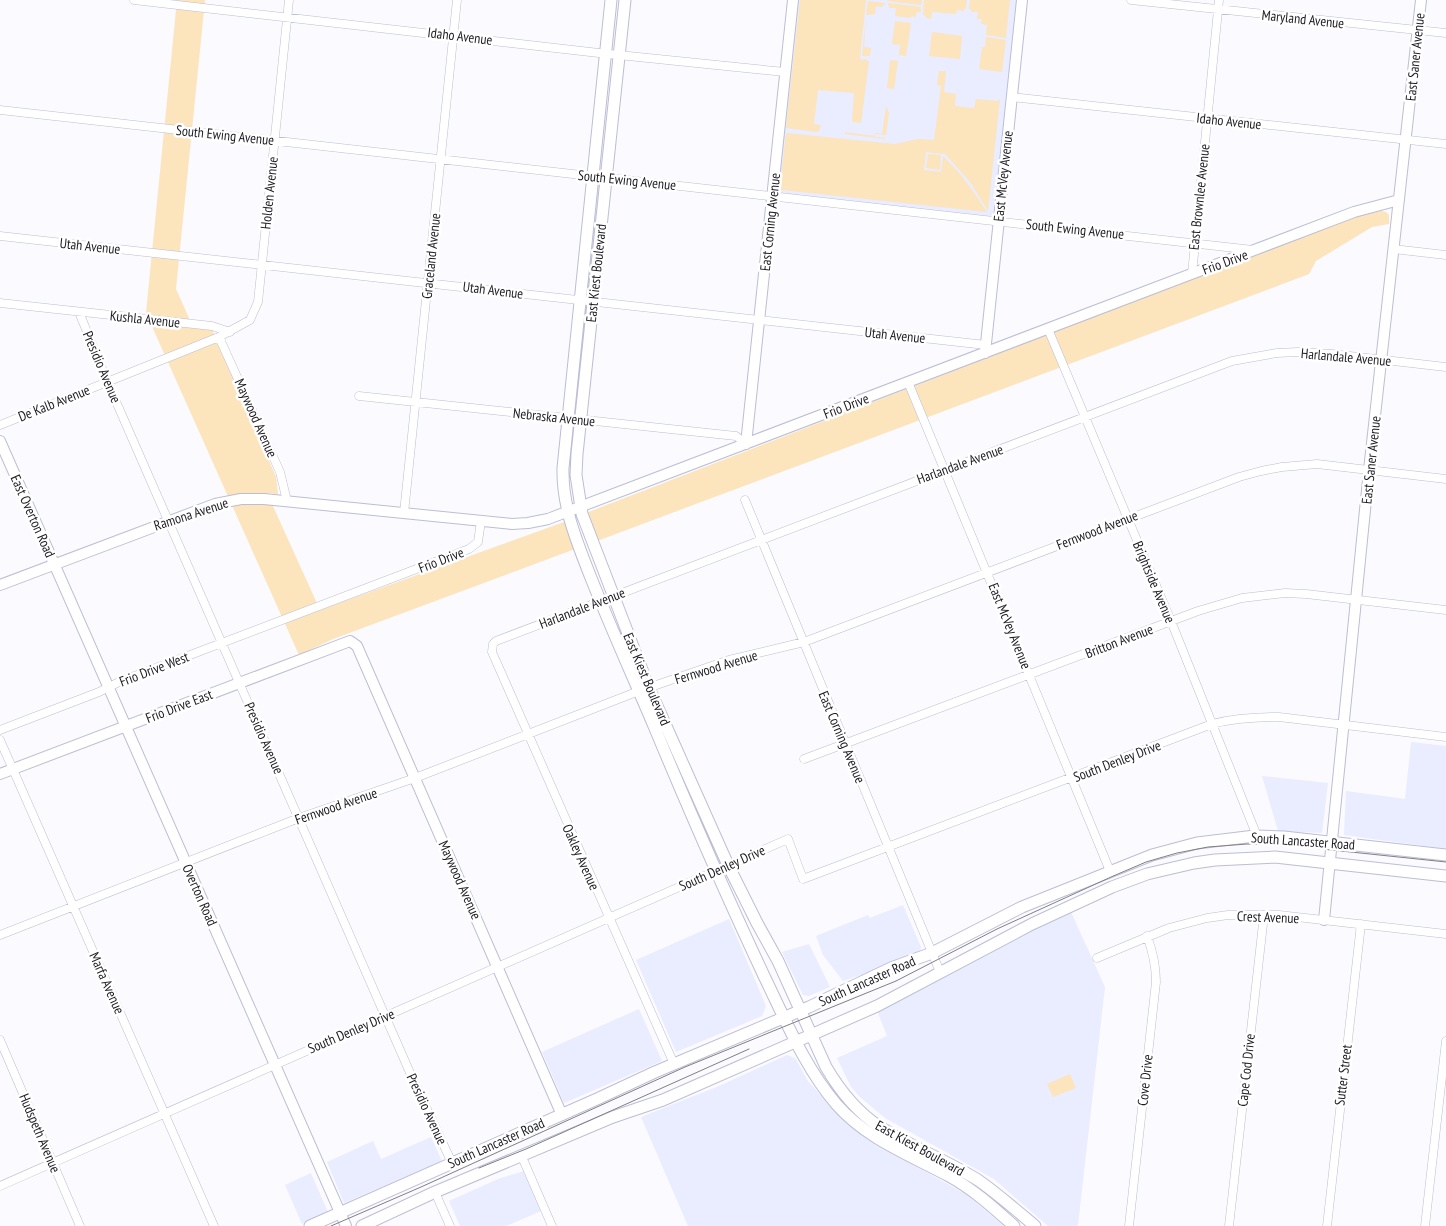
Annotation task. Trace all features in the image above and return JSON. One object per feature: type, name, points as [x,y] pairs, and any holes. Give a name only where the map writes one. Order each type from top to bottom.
[{"type":"main road","name":"East Kiest Boulevard","points":[[611,0],[563,473],[568,512],[574,534],[600,600],[728,865],[773,951],[833,1080],[854,1106],[880,1127],[978,1181],[1006,1201],[1035,1226]]},
{"type":"main road","name":"East Kiest Boulevard","points":[[625,0],[576,475],[580,507],[585,525],[613,596],[644,689],[716,871],[784,1017],[822,1086],[839,1107],[863,1129],[878,1139],[951,1177],[997,1210],[1014,1226]]},
{"type":"main road","name":"South Lancaster Road","points":[[310,1226],[674,1064],[801,1010],[891,968],[932,952],[1022,907],[1110,871],[1175,848],[1226,838],[1255,836],[1284,837],[1446,855]]},
{"type":"main road","name":"South Lancaster Road","points":[[362,1226],[436,1192],[613,1117],[663,1100],[877,1006],[1032,924],[1112,887],[1155,872],[1194,863],[1260,857],[1446,876]]},
{"type":"street","name":"Idaho Avenue","points":[[134,0],[454,35],[606,54],[785,72]]},
{"type":"street","name":"Holden Avenue","points":[[219,337],[250,320],[258,302],[289,0]]},
{"type":"street","name":"Graceland Avenue","points":[[404,513],[457,0]]},
{"type":"street","name":"East Corning Avenue","points":[[746,444],[793,0]]},
{"type":"street","name":"East McVey Avenue","points":[[985,349],[1022,0]]},
{"type":"street","name":"Maryland Avenue","points":[[1131,0],[1446,33]]},
{"type":"street","name":"East Brownlee Avenue","points":[[1192,274],[1219,0]]},
{"type":"street","name":"East Saner Avenue","points":[[1324,920],[1369,470],[1421,0]]},
{"type":"street","name":"Idaho Avenue","points":[[1011,97],[1446,144]]},
{"type":"street","name":"South Ewing Avenue","points":[[0,110],[1255,251]]},
{"type":"street","name":"Frio Drive","points":[[310,610],[475,546],[478,542],[481,521],[528,523],[548,519],[908,382],[985,349],[1048,329],[1354,212],[1399,200]]},
{"type":"street","name":"Utah Avenue","points":[[0,236],[760,320],[985,349]]},
{"type":"street","points":[[1394,249],[1446,255]]},
{"type":"street","name":"Kushla Avenue","points":[[0,303],[212,326],[230,332]]},
{"type":"street","name":"Presidio Avenue","points":[[79,312],[411,1075],[452,1163]]},
{"type":"street","name":"Brightside Avenue","points":[[1048,329],[1171,621],[1255,831],[1255,836]]},
{"type":"street","name":"De Kalb Avenue","points":[[0,425],[219,337]]},
{"type":"street","name":"Maywood Avenue","points":[[219,337],[280,472],[286,501]]},
{"type":"street","name":"Harlandale Avenue","points":[[491,648],[496,641],[600,600],[945,469],[1086,418],[1232,361],[1254,356],[1298,352],[1446,367]]},
{"type":"street","name":"East McVey Avenue","points":[[908,382],[1110,871]]},
{"type":"street","name":"Nebraska Avenue","points":[[359,396],[736,436],[746,444]]},
{"type":"street","name":"East Overton Road","points":[[0,441],[54,564]]},
{"type":"street","name":"Fernwood Avenue","points":[[0,936],[299,818],[415,778],[644,689],[729,660],[804,642],[1261,470],[1317,464],[1446,479]]},
{"type":"street","name":"Ramona Avenue","points":[[0,585],[170,520],[228,501],[264,498],[481,521]]},
{"type":"street","name":"East Corning Avenue","points":[[745,500],[940,972]]},
{"type":"street","name":"Overton Road","points":[[54,564],[346,1226]]},
{"type":"street","name":"Britton Avenue","points":[[804,759],[1220,603],[1264,595],[1306,594],[1446,610]]},
{"type":"street","name":"Frio Drive West","points":[[0,730],[119,682],[310,610]]},
{"type":"street","name":"Frio Drive East","points":[[0,774],[350,642],[357,646]]},
{"type":"street","name":"Maywood Avenue","points":[[357,646],[562,1115]]},
{"type":"street","name":"Oakley Avenue","points":[[491,648],[527,734],[674,1064]]},
{"type":"street","name":"South Denley Drive","points":[[0,1186],[788,839],[803,879],[1212,724],[1235,718],[1279,717],[1446,737]]},
{"type":"street","name":"Marfa Avenue","points":[[0,740],[214,1226]]},
{"type":"street","name":"Crest Avenue","points":[[1097,958],[1169,928],[1207,918],[1228,916],[1264,915],[1446,934]]},
{"type":"street","name":"Cape Cod Drive","points":[[1229,1226],[1264,915]]},
{"type":"street","name":"Sutter Street","points":[[1327,1226],[1361,924]]},
{"type":"street","name":"Cove Drive","points":[[1129,1226],[1156,982],[1155,960],[1147,936]]},
{"type":"street","name":"Hudspeth Avenue","points":[[0,1040],[80,1226]]},
{"type":"street","points":[[1425,1226],[1446,1042]]},
{"type":"street","points":[[522,1157],[552,1226]]},
{"type":"street","points":[[436,1192],[450,1226]]},
{"type":"shaded area","points":[[177,0],[205,0],[176,289],[193,327],[212,329],[276,477],[278,494],[267,493],[320,610],[564,522],[575,549],[333,639],[299,655],[146,313]]},
{"type":"shaded area","points":[[793,0],[1022,0],[999,221],[772,196]]},
{"type":"shaded area","points":[[800,0],[866,0],[860,58],[869,61],[861,123],[853,122],[852,120],[854,93],[818,90],[814,124],[821,125],[819,131],[786,128]]},
{"type":"shaded area","points":[[888,0],[922,0],[921,5]]},
{"type":"shaded area","points":[[924,0],[967,0],[966,9],[963,11],[957,10],[956,14],[932,12],[931,19],[923,15]]},
{"type":"shaded area","points":[[970,0],[1010,0],[1006,38],[986,35],[987,25],[981,24],[982,19],[977,19],[978,12],[971,12],[969,9]]},
{"type":"shaded area","points":[[868,1],[885,3],[882,7],[876,6],[875,14],[866,15]]},
{"type":"shaded area","points":[[888,3],[921,7],[921,12],[917,12],[915,18],[913,16],[910,18],[895,16],[896,8],[889,8]]},
{"type":"shaded area","points":[[866,17],[864,47],[871,48],[870,56],[862,56]]},
{"type":"shaded area","points":[[895,21],[911,23],[906,56],[899,55],[900,45],[892,44]]},
{"type":"shaded area","points":[[932,32],[962,36],[960,59],[929,56]]},
{"type":"shaded area","points":[[986,37],[1006,40],[1002,72],[979,69],[982,47],[985,47]]},
{"type":"shaded area","points":[[890,60],[898,61],[894,89],[887,88]]},
{"type":"shaded area","points":[[939,71],[946,71],[944,92],[956,94],[955,106],[974,108],[976,99],[997,101],[1000,99],[988,211],[970,182],[944,153],[926,152],[924,170],[941,172],[944,157],[962,177],[987,212],[782,190],[780,188],[786,133],[895,144],[918,139],[934,140],[941,86],[937,85]]},
{"type":"shaded area","points":[[886,106],[889,113],[886,135],[875,134],[875,137],[885,139],[845,134],[844,132],[874,136],[875,133],[882,134]]},
{"type":"shaded area","points":[[928,154],[941,155],[940,170],[926,168]]},
{"type":"shaded area","points":[[1381,211],[1389,215],[1389,224],[1372,227],[1316,261],[1309,274],[597,541],[586,513],[1352,217]]},
{"type":"shaded area","points":[[1411,742],[1446,746],[1446,849],[1344,835],[1346,791],[1405,799]]},
{"type":"shaded area","points":[[1262,776],[1328,783],[1322,833],[1278,831]]},
{"type":"shaded area","points":[[903,905],[921,947],[920,952],[890,965],[843,981],[823,955],[816,936],[868,915],[870,918]]},
{"type":"shaded area","points":[[1071,912],[1105,987],[1078,1225],[1048,1226],[994,1179],[885,1118],[851,1087],[837,1058],[887,1036],[876,1008]]},
{"type":"shaded area","points":[[729,919],[766,1006],[762,1016],[676,1052],[636,960]]},
{"type":"shaded area","points":[[809,944],[830,987],[809,996],[803,995],[782,952]]},
{"type":"shaded area","points":[[639,1009],[662,1061],[564,1103],[542,1052]]},
{"type":"shaded area","points":[[787,1055],[796,1059],[807,1080],[836,1112],[868,1139],[967,1195],[1004,1226],[688,1226],[641,1117],[719,1086]]},
{"type":"shaded area","points":[[1070,1074],[1076,1088],[1053,1097],[1047,1084]]},
{"type":"shaded area","points":[[431,1137],[442,1161],[344,1203],[327,1162],[373,1141],[381,1159]]},
{"type":"shaded area","points":[[524,1171],[541,1211],[506,1226],[460,1226],[449,1201],[498,1179]]},
{"type":"shaded area","points":[[311,1173],[328,1212],[302,1224],[285,1185]]},
{"type":"tram line","points":[[331,1226],[685,1067],[896,981],[997,929],[1146,862],[1208,847],[1247,844],[1284,845],[1446,862]]},
{"type":"tram line","points":[[479,1168],[526,1149],[749,1049]]}]
